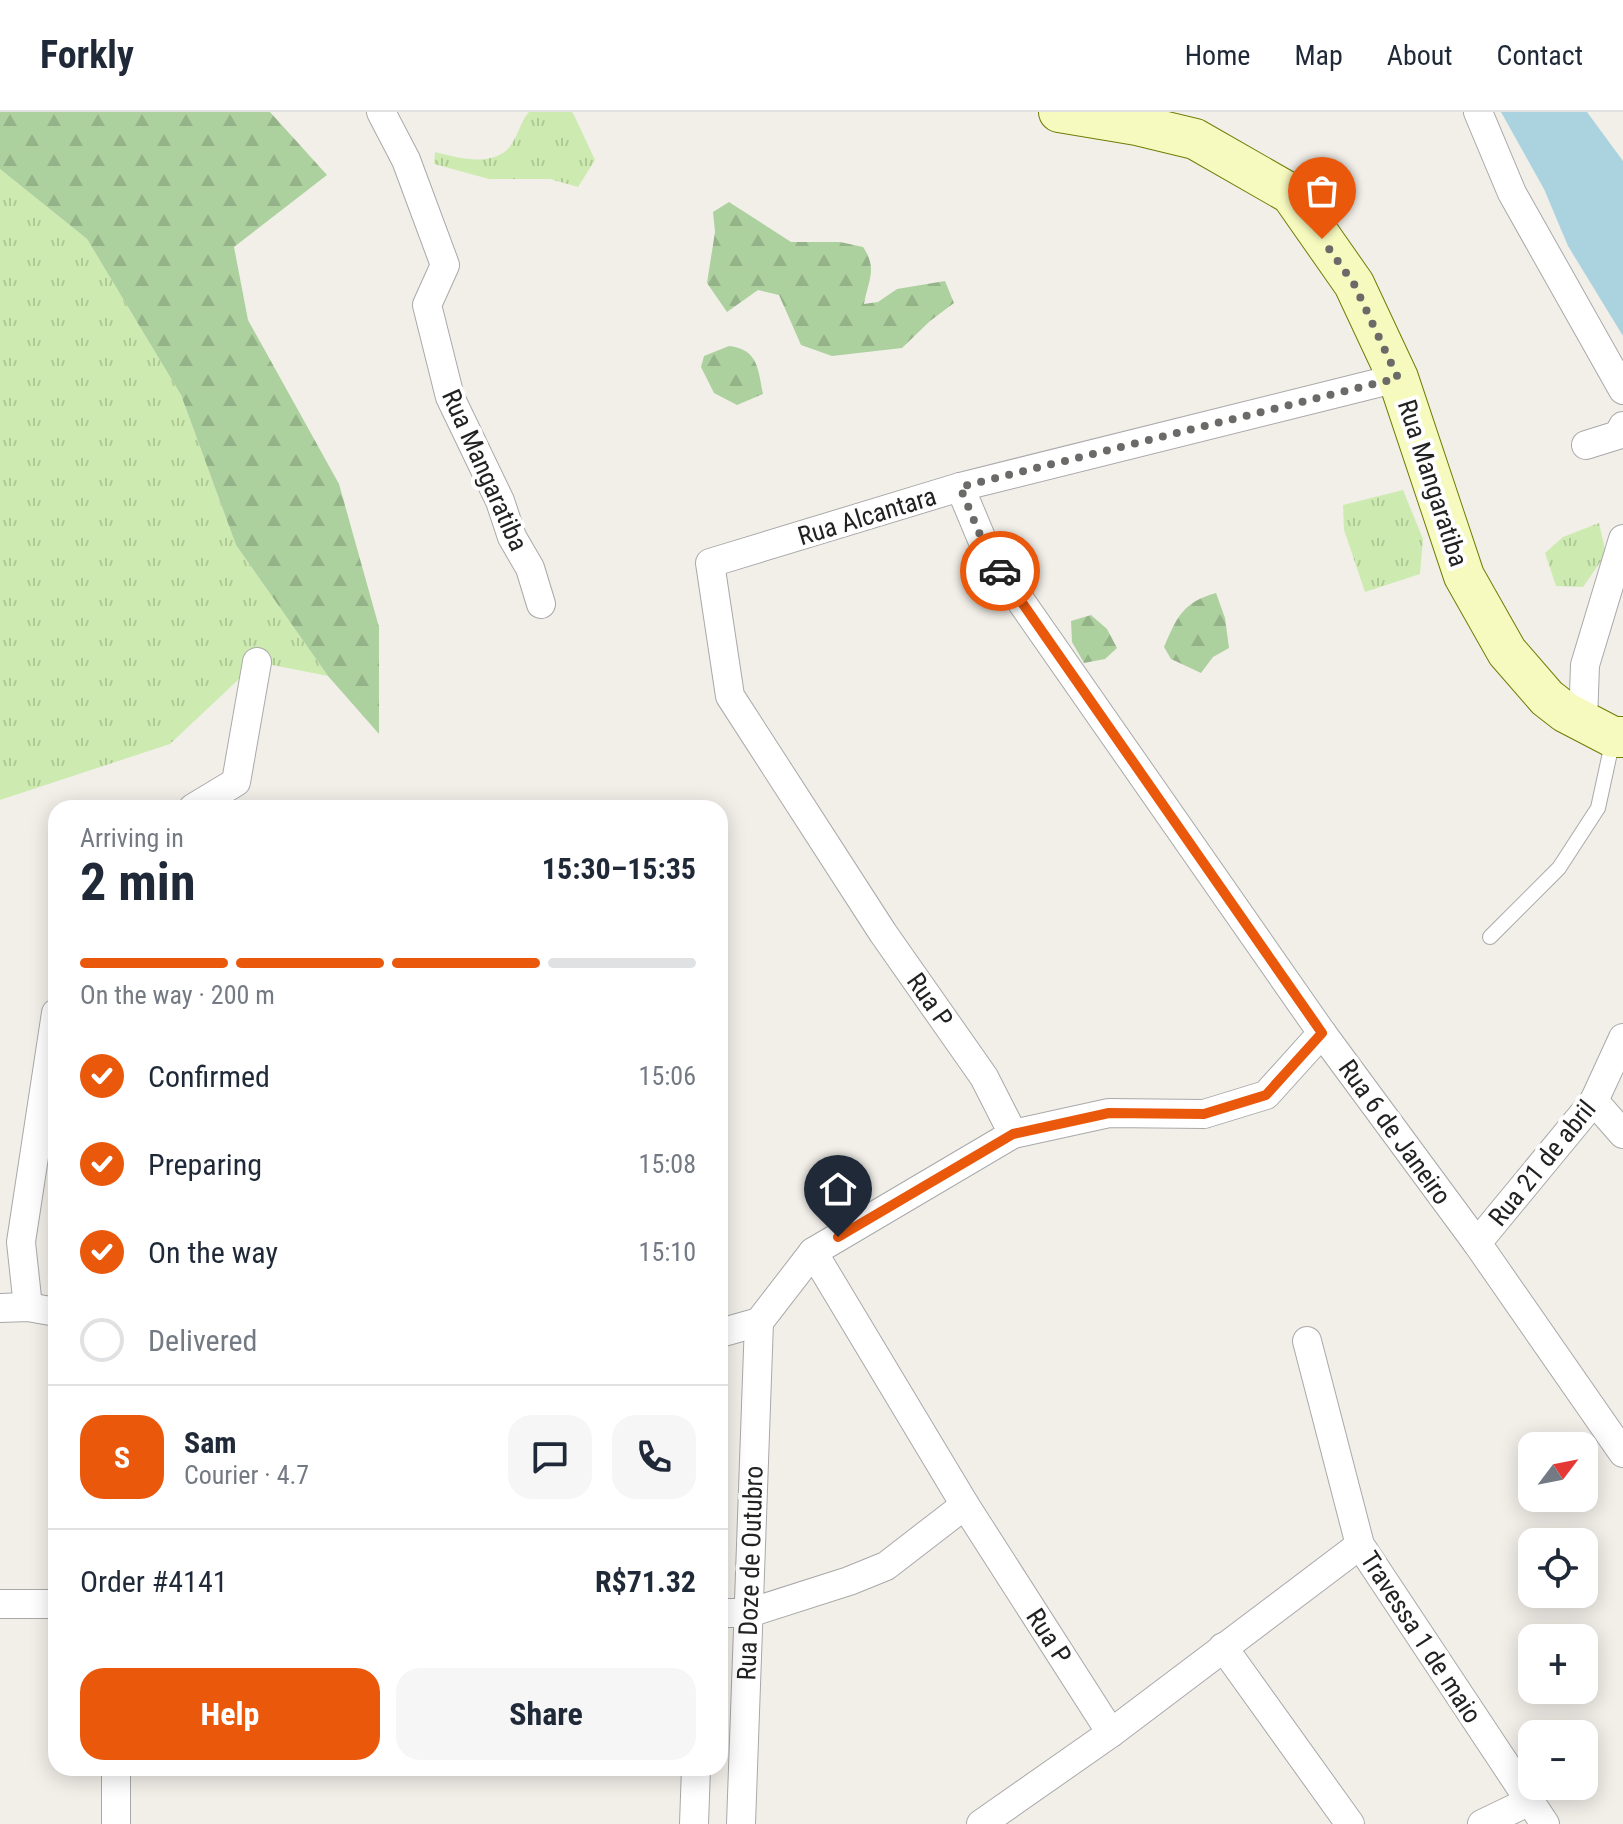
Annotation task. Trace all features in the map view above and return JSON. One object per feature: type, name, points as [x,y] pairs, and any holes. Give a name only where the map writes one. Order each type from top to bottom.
[{"type":"main road","name":"Rua Mangaratiba","points":[[1059,112],[1135,118],[1195,139],[1291,194],[1354,284],[1398,378],[1464,576],[1507,652],[1547,698],[1607,732]]},
{"type":"street","name":"Rua Mangaratiba","points":[[381,112],[406,160],[445,265],[427,305],[450,397],[500,501],[512,537],[530,568],[541,604]]},
{"type":"street","points":[[1478,112],[1512,193],[1623,390]]},
{"type":"street","name":"Rua Alcantara","points":[[710,563],[960,487],[1398,378]]},
{"type":"street","points":[[1586,445],[1618,435],[1623,426]]},
{"type":"street","name":"Rua 6 de Janeiro","points":[[960,487],[988,554],[1322,1033],[1477,1243],[1623,1453]]},
{"type":"street","points":[[1607,732],[1585,665],[1623,539]]},
{"type":"street","name":"Rua P","points":[[710,563],[730,696],[883,933],[984,1077],[1013,1134]]},
{"type":"street","points":[[206,800],[236,782],[257,662]]},
{"type":"street","points":[[728,1331],[759,1322],[813,1252],[1013,1134],[1109,1113],[1204,1114],[1266,1095],[1322,1033]]},
{"type":"street","name":"Rua 21 de abril","points":[[1477,1243],[1594,1101],[1623,1038]]},
{"type":"street","points":[[48,1065],[14,1308],[48,1311]]},
{"type":"street","points":[[1594,1101],[1623,1134]]},
{"type":"street","name":"Rua P","points":[[813,1252],[965,1505],[1111,1733]]},
{"type":"street","name":"Rua Doze de Outubro","points":[[741,1824],[759,1322]]},
{"type":"street","name":"Travessa 1 de maio","points":[[1307,1341],[1360,1545],[1537,1812]]},
{"type":"street","points":[[728,1613],[749,1613],[886,1566],[965,1505]]},
{"type":"street","points":[[981,1824],[1111,1733],[1360,1545]]},
{"type":"street","points":[[0,1604],[48,1604]]},
{"type":"street","points":[[1223,1647],[1350,1824]]},
{"type":"street","points":[[116,1776],[116,1824]]},
{"type":"street","points":[[694,1824],[696,1776]]},
{"type":"street","points":[[1482,1824],[1537,1812]]},
{"type":"lane","points":[[1490,937],[1559,868],[1598,808],[1607,732]]},
{"type":"green space","points":[[0,112],[270,112],[327,175],[234,247],[248,320],[339,484],[379,627],[379,734],[328,676],[236,545],[181,395],[87,239],[0,169]]},
{"type":"green space","points":[[529,112],[572,112],[574,115],[595,160],[578,187],[550,179],[489,179],[434,164],[435,152],[476,159],[496,157],[514,141]]},
{"type":"green space","points":[[0,169],[87,239],[181,395],[236,545],[328,676],[257,662],[170,744],[0,800]]},
{"type":"green space","points":[[729,202],[791,242],[840,242],[863,247],[871,269],[864,304],[878,302],[897,289],[945,281],[954,303],[902,348],[832,356],[801,345],[779,295],[758,290],[727,312],[707,283],[715,232],[713,212]]},
{"type":"green space","points":[[729,346],[746,351],[751,356],[758,369],[763,394],[737,405],[714,393],[701,367],[704,356]]},
{"type":"green space","points":[[1403,490],[1423,539],[1420,574],[1365,592],[1344,530],[1343,505]]},
{"type":"green space","points":[[1599,523],[1606,554],[1583,587],[1556,586],[1545,553],[1563,537]]},
{"type":"green space","points":[[1216,593],[1225,618],[1229,648],[1213,657],[1201,673],[1171,659],[1164,647],[1182,612],[1196,601]]},
{"type":"green space","points":[[1091,615],[1107,629],[1117,648],[1105,659],[1084,663],[1072,642],[1071,621]]},
{"type":"water","points":[[1501,112],[1587,112],[1623,161],[1623,336],[1568,246],[1544,189]]},
{"type":"way so far","points":[[1000,571],[988,554],[960,487],[1398,378],[1354,284],[1322,239]]},
{"type":"route","points":[[838,1237],[1013,1134],[1109,1113],[1204,1114],[1266,1095],[1322,1033],[1000,571]]}]
